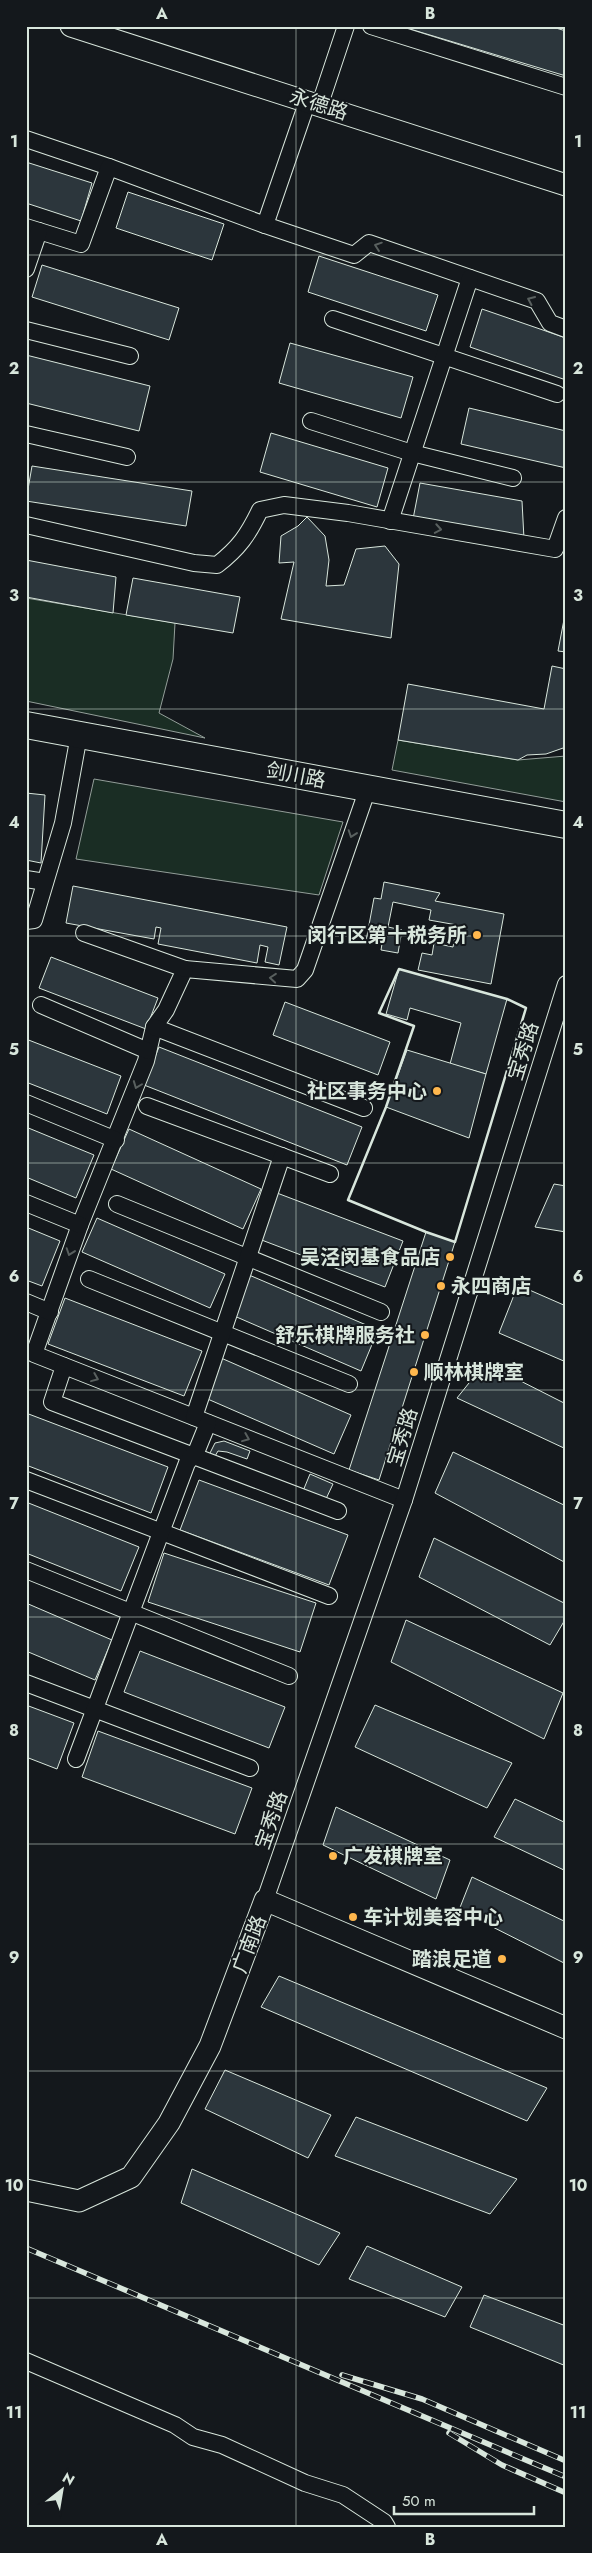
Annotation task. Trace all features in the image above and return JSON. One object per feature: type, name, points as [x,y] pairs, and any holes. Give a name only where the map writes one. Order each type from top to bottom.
[{"type":"main road","name":"剑川路","points":[[26,725],[566,825]]},
{"type":"street","name":"永德路","points":[[71,26],[314,102],[566,185]]},
{"type":"street","points":[[265,225],[346,26]]},
{"type":"street","points":[[371,26],[566,87]]},
{"type":"street","points":[[26,139],[109,167],[265,225],[354,254],[369,243],[537,301],[550,323],[566,329]]},
{"type":"street","points":[[26,269],[33,229],[81,244],[109,167]]},
{"type":"street","points":[[390,521],[470,278]]},
{"type":"street","points":[[333,319],[557,394]]},
{"type":"street","points":[[26,330],[130,356]]},
{"type":"street","points":[[311,421],[412,453],[513,478]]},
{"type":"street","points":[[26,434],[127,457]]},
{"type":"street","points":[[26,525],[194,563],[216,565],[235,551],[249,533],[260,510],[284,505],[348,512],[555,549],[566,518]]},
{"type":"street","points":[[26,922],[34,920],[63,823],[79,735]]},
{"type":"street","points":[[84,933],[185,969],[297,979],[306,970],[368,788]]},
{"type":"street","points":[[26,879],[46,882]]},
{"type":"street","points":[[185,969],[166,1010],[154,1027],[148,1051],[116,1140],[80,1225],[34,1354],[404,1500]]},
{"type":"street","name":"宝秀路","points":[[265,1900],[404,1500],[566,984]]},
{"type":"street","points":[[41,1005],[148,1051]]},
{"type":"street","points":[[154,1027],[364,1108]]},
{"type":"street","points":[[26,1103],[116,1140]]},
{"type":"street","points":[[147,1106],[330,1174]]},
{"type":"street","points":[[76,1759],[187,1463],[197,1450],[201,1420],[222,1334],[282,1156]]},
{"type":"street","points":[[26,1203],[80,1225]]},
{"type":"street","points":[[117,1204],[381,1312]]},
{"type":"street","points":[[89,1279],[348,1384]]},
{"type":"street","points":[[26,1302],[50,1312]]},
{"type":"street","points":[[64,1366],[52,1402],[338,1511]]},
{"type":"street","points":[[26,1480],[329,1596]]},
{"type":"street","points":[[26,1570],[289,1676]]},
{"type":"street","points":[[26,1683],[250,1768]]},
{"type":"street","name":"广南路","points":[[26,2190],[79,2201],[131,2177],[169,2124],[210,2046],[265,1900],[566,2028]]},
{"type":"street","points":[[26,2360],[175,2425],[193,2437],[222,2445],[305,2483],[343,2495],[384,2522],[386,2527]]},
{"type":"green space","points":[[26,598],[175,623],[173,659],[159,713],[205,738],[26,701]]},
{"type":"green space","points":[[398,740],[518,760],[566,756],[566,802],[392,770]]},
{"type":"green space","points":[[94,779],[343,822],[319,895],[76,859]]},
{"type":"building","points":[[400,26],[549,26],[566,31],[566,76]]},
{"type":"building","points":[[26,162],[92,183],[81,221],[26,203]]},
{"type":"building","points":[[128,192],[224,224],[212,260],[116,228]]},
{"type":"building","points":[[319,256],[438,295],[426,331],[308,292]]},
{"type":"building","points":[[42,265],[179,308],[169,340],[32,297]]},
{"type":"building","points":[[482,309],[566,338],[566,380],[470,347]]},
{"type":"building","points":[[290,343],[413,377],[401,418],[279,383]]},
{"type":"building","points":[[26,355],[150,386],[139,431],[26,403]]},
{"type":"building","points":[[469,408],[566,431],[566,468],[461,444]]},
{"type":"building","points":[[271,433],[388,468],[377,507],[260,472]]},
{"type":"building","points":[[32,466],[192,491],[186,526],[26,501]]},
{"type":"building","points":[[420,483],[522,501],[524,539],[413,519]]},
{"type":"building","points":[[307,517],[325,536],[329,560],[326,586],[344,585],[356,549],[385,546],[399,564],[391,638],[281,619],[294,562],[279,563],[281,536],[298,526]]},
{"type":"building","points":[[26,560],[116,577],[113,613],[26,597]]},
{"type":"building","points":[[133,578],[240,597],[233,633],[126,615]]},
{"type":"building","points":[[566,609],[566,652],[558,651]]},
{"type":"building","points":[[552,666],[566,669],[566,747],[546,754],[527,755],[518,760],[398,740],[408,684],[544,709]]},
{"type":"building","points":[[26,793],[45,795],[41,863],[26,860]]},
{"type":"building","name":"闵行区第十税务所","points":[[384,882],[440,893],[435,901],[504,914],[491,984],[418,970],[422,953],[432,955],[434,943],[453,947],[457,925],[429,920],[431,910],[393,902],[388,927],[402,930],[398,953],[381,950],[382,944],[366,941],[374,898],[381,899]]},
{"type":"building","points":[[73,886],[287,927],[279,965],[265,962],[268,947],[260,945],[257,963],[158,944],[161,928],[156,927],[154,939],[66,923]]},
{"type":"building","points":[[51,957],[158,998],[146,1029],[39,988]]},
{"type":"building","points":[[399,969],[507,999],[486,1074],[450,1064],[461,1023],[410,1008],[407,1020],[386,1014]]},
{"type":"building","points":[[285,1002],[390,1042],[378,1075],[273,1035]]},
{"type":"building","points":[[26,1039],[121,1076],[107,1114],[26,1082]]},
{"type":"building","points":[[159,1047],[362,1127],[347,1165],[144,1085]]},
{"type":"building","name":"社区事务中心","points":[[407,1050],[486,1074],[469,1138],[386,1107]]},
{"type":"building","points":[[26,1127],[94,1155],[76,1198],[26,1177]]},
{"type":"building","points":[[129,1129],[261,1189],[243,1229],[111,1169]]},
{"type":"building","points":[[554,1184],[566,1186],[566,1232],[535,1227]]},
{"type":"building","points":[[277,1193],[403,1241],[385,1287],[259,1239]]},
{"type":"building","points":[[97,1218],[225,1274],[210,1308],[82,1252]]},
{"type":"building","points":[[26,1227],[60,1241],[42,1286],[26,1280]]},
{"type":"building","points":[[426,1232],[455,1242],[379,1480],[349,1470]]},
{"type":"building","points":[[249,1275],[378,1330],[361,1371],[232,1315]]},
{"type":"building","points":[[518,1285],[566,1306],[566,1362],[499,1333]]},
{"type":"building","points":[[65,1298],[202,1351],[184,1396],[48,1344]]},
{"type":"building","points":[[221,1358],[351,1415],[334,1454],[203,1397]]},
{"type":"building","points":[[485,1363],[566,1404],[566,1449],[457,1398]]},
{"type":"building","points":[[26,1413],[168,1467],[151,1513],[26,1465]]},
{"type":"building","points":[[224,1441],[250,1451],[247,1459],[218,1451],[214,1458],[209,1455],[215,1443]]},
{"type":"building","points":[[453,1452],[566,1506],[566,1563],[435,1493]]},
{"type":"building","points":[[310,1474],[333,1484],[325,1501],[303,1491]]},
{"type":"building","points":[[199,1480],[348,1535],[329,1585],[180,1530]]},
{"type":"building","points":[[26,1502],[139,1547],[121,1591],[26,1553]]},
{"type":"building","points":[[434,1538],[566,1604],[566,1618],[550,1645],[419,1577]]},
{"type":"building","points":[[164,1553],[316,1603],[300,1652],[148,1602]]},
{"type":"building","points":[[26,1603],[112,1640],[95,1680],[26,1651]]},
{"type":"building","points":[[406,1620],[563,1693],[544,1739],[391,1662]]},
{"type":"building","points":[[140,1651],[285,1707],[269,1748],[124,1692]]},
{"type":"building","points":[[26,1705],[74,1723],[57,1769],[26,1757]]},
{"type":"building","points":[[375,1705],[512,1763],[487,1808],[355,1747]]},
{"type":"building","points":[[98,1731],[252,1788],[235,1834],[82,1777]]},
{"type":"building","points":[[515,1799],[566,1823],[566,1871],[494,1837]]},
{"type":"building","points":[[336,1807],[450,1860],[436,1899],[323,1845]]},
{"type":"building","points":[[472,1877],[566,1922],[566,1964],[459,1910]]},
{"type":"building","points":[[279,1976],[547,2088],[527,2121],[261,2007]]},
{"type":"building","points":[[225,2070],[331,2115],[308,2158],[205,2109]]},
{"type":"building","points":[[356,2117],[517,2179],[490,2214],[335,2156]]},
{"type":"building","points":[[192,2169],[340,2233],[319,2265],[181,2203]]},
{"type":"building","points":[[367,2246],[462,2287],[445,2317],[349,2279]]},
{"type":"building","points":[[484,2295],[566,2326],[566,2366],[470,2327]]},
{"type":"railway","points":[[26,2248],[566,2477]]},
{"type":"railway","points":[[342,2375],[422,2399],[566,2461]]},
{"type":"railway","points":[[449,2433],[502,2465],[566,2493]]},
{"type":"wall","points":[[399,969],[507,999],[526,1008],[455,1242],[348,1200],[386,1107],[414,1026],[379,1013],[399,969]]},
{"type":"place","name":"闵行区第十税务所","points":[[477,935]]},
{"type":"place","name":"社区事务中心","points":[[437,1091]]},
{"type":"place","name":"吴泾闵基食品店","points":[[450,1257]]},
{"type":"place","name":"永四商店","points":[[441,1286]]},
{"type":"place","name":"舒乐棋牌服务社","points":[[425,1335]]},
{"type":"place","name":"顺林棋牌室","points":[[414,1372]]},
{"type":"place","name":"广发棋牌室","points":[[333,1856]]},
{"type":"place","name":"车计划美容中心","points":[[353,1917]]},
{"type":"place","name":"踏浪足道","points":[[502,1959]]}]
